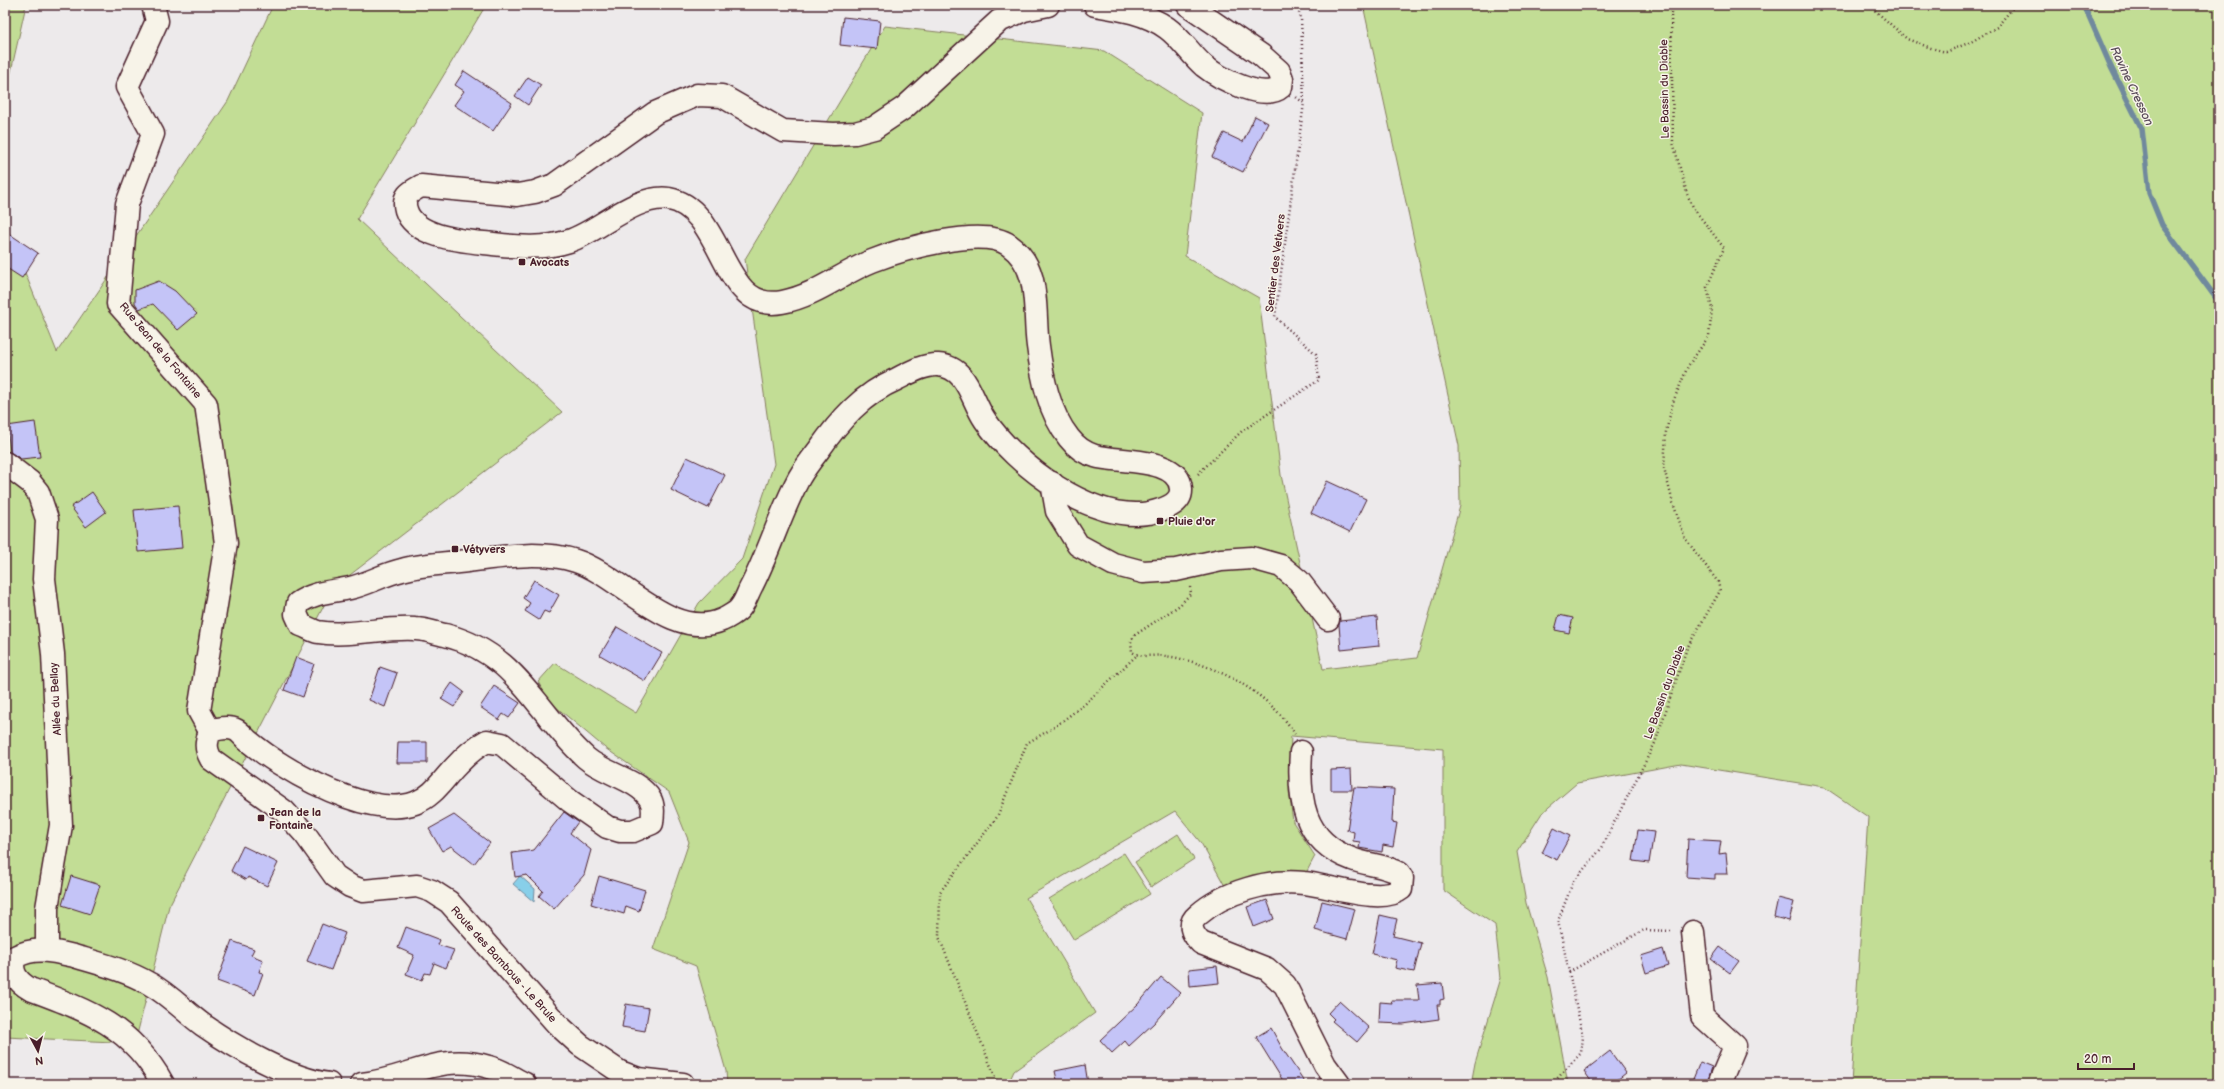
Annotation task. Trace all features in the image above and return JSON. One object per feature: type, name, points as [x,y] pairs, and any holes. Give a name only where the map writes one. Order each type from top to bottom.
[{"type":"main road","name":"Rue Jean de la Fontaine","points":[[153,5],[157,21],[127,87],[153,134],[127,204],[118,304],[206,404],[226,543],[199,712],[210,731]]},
{"type":"main road","points":[[210,731],[218,728],[236,730],[282,765],[361,802],[381,807],[400,807],[416,803],[432,794],[456,765],[474,748],[487,741],[502,744],[570,801],[607,827],[620,831],[633,831],[652,823],[653,813],[650,799],[641,789],[587,759],[566,737],[521,683],[496,658],[461,639],[421,629],[400,628],[318,632],[301,625],[296,614],[298,603],[308,596],[353,587],[399,570],[517,556],[549,556],[579,561],[673,618],[694,625],[714,623],[728,618],[740,608],[762,568],[799,478],[837,424],[860,401],[884,384],[931,365],[940,365],[954,370],[963,378],[982,416],[998,437],[1017,457],[1067,494],[1102,510],[1126,514],[1148,513],[1174,505],[1180,498],[1182,490],[1178,480],[1171,473],[1149,462],[1114,461],[1091,455],[1075,446],[1063,431],[1051,407],[1038,347],[1034,288],[1029,265],[1016,250],[1000,239],[977,237],[927,244],[871,262],[809,293],[786,302],[767,304],[750,296],[737,284],[706,225],[684,206],[673,200],[662,199],[643,202],[570,241],[549,245],[518,247],[460,240],[436,234],[418,227],[409,218],[405,207],[404,201],[407,194],[421,186],[517,195],[535,192],[554,185],[655,113],[698,95],[722,96],[783,131],[834,134],[855,133],[874,128],[890,119],[904,108],[999,21],[1024,10],[1048,5]]},
{"type":"main road","points":[[1095,5],[1130,11],[1168,28],[1204,66],[1236,84],[1266,93],[1277,91],[1281,86],[1282,79],[1279,71],[1261,55],[1188,5]]},
{"type":"main road","name":"Allée du Bellay","points":[[5,463],[30,482],[38,492],[47,519],[44,579],[53,654],[61,825],[47,908],[47,950]]},
{"type":"main road","points":[[1052,483],[1057,511],[1078,545],[1113,564],[1143,572],[1176,570],[1222,560],[1252,558],[1281,566],[1299,581],[1328,619]]},
{"type":"main road","name":"Route des Bambous - Le Brule","points":[[210,731],[205,749],[211,759],[284,811],[305,834],[335,876],[350,886],[363,891],[417,886],[432,891],[449,902],[557,1024],[580,1045],[620,1072],[638,1079],[683,1084]]},
{"type":"main road","points":[[1301,752],[1299,781],[1302,805],[1312,829],[1328,847],[1339,854],[1399,873],[1402,878],[1401,889],[1396,894],[1374,895],[1303,882],[1254,888],[1208,906],[1194,918],[1191,927],[1194,936],[1201,943],[1267,969],[1285,985],[1325,1065],[1340,1084]]},
{"type":"main road","points":[[1693,932],[1702,1016],[1735,1046],[1719,1084]]},
{"type":"main road","points":[[163,1084],[144,1056],[132,1042],[111,1025],[84,1009],[30,989],[18,980],[13,971],[12,964],[15,957],[30,951],[47,950],[121,969],[169,996],[202,1025],[255,1057],[306,1079],[329,1084]]},
{"type":"main road","points":[[362,1084],[388,1079],[442,1062],[466,1062],[490,1067],[526,1084]]},
{"type":"path","points":[[1296,5],[1301,18],[1304,103]]},
{"type":"path","name":"Le Bassin du Diable","points":[[1552,1084],[1581,1053],[1583,1037],[1558,921],[1573,882],[1600,850],[1655,743],[1687,648],[1720,591],[1718,582],[1685,538],[1673,503],[1664,468],[1666,432],[1673,402],[1688,366],[1709,336],[1712,309],[1707,286],[1724,248],[1694,209],[1687,194],[1673,142],[1671,14],[1674,5]]},
{"type":"path","points":[[1869,5],[1907,39],[1930,48],[1946,52],[1971,42],[1997,27],[2015,5]]},
{"type":"path","points":[[1281,86],[1304,103]]},
{"type":"path","name":"Sentier des Vetivers","points":[[1182,490],[1242,431],[1318,380],[1316,354],[1275,317],[1304,103]]},
{"type":"path","points":[[1176,570],[1189,582],[1191,593],[1180,605],[1135,635],[1131,642],[1132,652],[1137,655],[1165,656],[1213,669],[1245,685],[1285,718],[1300,743],[1301,752]]},
{"type":"path","points":[[998,1084],[939,937],[940,892],[997,817],[1027,743],[1053,728],[1085,704],[1137,655]]},
{"type":"path","points":[[1569,972],[1644,930],[1693,932]]},
{"type":"green space","points":[[5,5],[26,5],[5,98]]},
{"type":"green space","points":[[273,5],[486,5],[357,219],[562,412],[333,588],[169,906],[135,1043],[5,1037],[5,223],[57,352],[228,101]]},
{"type":"green space","points":[[1363,5],[2219,5],[2219,1084],[1851,1084],[1868,817],[1824,787],[1681,764],[1577,783],[1542,813],[1517,852],[1526,903],[1548,977],[1568,1084],[1471,1084],[1475,1063],[1501,978],[1495,925],[1443,890],[1443,749],[1291,736],[1289,791],[1293,822],[1315,856],[1306,873],[1271,872],[1225,886],[1201,843],[1175,811],[1026,898],[1095,1013],[1014,1071],[1008,1084],[727,1084],[726,1071],[696,966],[653,949],[689,842],[669,792],[605,748],[549,701],[538,682],[555,663],[636,713],[699,603],[742,559],[774,464],[745,259],[885,26],[1104,51],[1202,113],[1185,256],[1259,298],[1281,475],[1323,669],[1417,658],[1460,506],[1459,446]]},
{"type":"green space","points":[[1178,834],[1194,859],[1151,887],[1135,862]]},
{"type":"green space","points":[[1124,853],[1150,894],[1074,940],[1049,899]]},
{"type":"water","points":[[520,876],[535,889],[534,902],[513,884]]},
{"type":"building","points":[[843,17],[880,21],[877,49],[840,45]]},
{"type":"building","points":[[464,71],[512,103],[493,131],[454,105],[464,91],[455,85]]},
{"type":"building","points":[[528,77],[541,85],[528,105],[515,96]]},
{"type":"building","points":[[1255,116],[1268,123],[1243,172],[1212,157],[1224,133],[1243,142]]},
{"type":"building","points":[[5,231],[38,253],[22,278],[5,267]]},
{"type":"building","points":[[159,281],[175,291],[197,314],[178,330],[153,304],[139,309],[135,303],[135,290]]},
{"type":"building","points":[[35,422],[40,457],[21,459],[10,452],[7,426]]},
{"type":"building","points":[[687,457],[725,475],[708,508],[671,490]]},
{"type":"building","points":[[1327,481],[1366,499],[1350,532],[1311,513]]},
{"type":"building","points":[[92,492],[106,512],[86,527],[71,507]]},
{"type":"building","points":[[178,506],[182,548],[138,552],[134,510]]},
{"type":"building","points":[[534,580],[559,595],[549,613],[544,611],[539,620],[525,611],[530,603],[523,598]]},
{"type":"building","points":[[1559,615],[1573,618],[1569,633],[1555,630]]},
{"type":"building","points":[[1377,617],[1379,646],[1341,650],[1340,621]]},
{"type":"building","points":[[617,627],[662,653],[645,681],[600,655]]},
{"type":"building","points":[[296,657],[314,664],[303,697],[284,690]]},
{"type":"building","points":[[380,667],[397,673],[385,707],[369,700]]},
{"type":"building","points":[[452,683],[464,692],[454,707],[441,699]]},
{"type":"building","points":[[494,686],[520,703],[509,718],[503,714],[499,720],[480,707]]},
{"type":"building","points":[[398,742],[427,742],[427,763],[397,763]]},
{"type":"building","points":[[1351,769],[1352,790],[1331,790],[1331,770]]},
{"type":"building","points":[[1354,787],[1394,789],[1392,822],[1397,823],[1393,847],[1383,845],[1382,852],[1359,848],[1360,842],[1353,841],[1354,832],[1347,830]]},
{"type":"building","points":[[564,812],[578,822],[570,833],[591,850],[584,875],[554,909],[539,896],[543,891],[527,875],[515,877],[512,853],[534,850]]},
{"type":"building","points":[[454,815],[490,843],[474,864],[451,846],[442,851],[429,829]]},
{"type":"building","points":[[1554,828],[1570,836],[1557,860],[1542,853]]},
{"type":"building","points":[[1638,830],[1654,832],[1649,863],[1633,861]]},
{"type":"building","points":[[1688,839],[1721,841],[1719,854],[1726,853],[1728,874],[1715,874],[1715,879],[1686,877]]},
{"type":"building","points":[[243,846],[278,863],[267,886],[248,877],[246,880],[231,871]]},
{"type":"building","points":[[71,876],[100,885],[90,914],[62,905]]},
{"type":"building","points":[[599,876],[645,890],[639,911],[626,906],[624,914],[591,904]]},
{"type":"building","points":[[1778,898],[1794,902],[1789,921],[1774,917]]},
{"type":"building","points":[[1267,900],[1274,919],[1254,927],[1247,907]]},
{"type":"building","points":[[1322,901],[1355,909],[1347,939],[1315,930]]},
{"type":"building","points":[[1380,915],[1397,919],[1393,936],[1421,943],[1414,972],[1395,968],[1397,960],[1372,954]]},
{"type":"building","points":[[322,924],[345,933],[331,970],[307,961]]},
{"type":"building","points":[[406,927],[440,940],[438,945],[454,950],[446,968],[434,963],[430,974],[425,973],[422,980],[406,974],[414,955],[398,948]]},
{"type":"building","points":[[232,941],[254,949],[251,955],[263,960],[259,972],[263,973],[255,995],[217,981]]},
{"type":"building","points":[[1720,947],[1739,961],[1730,973],[1711,959]]},
{"type":"building","points":[[1663,949],[1668,966],[1646,973],[1641,956]]},
{"type":"building","points":[[1217,966],[1219,983],[1190,986],[1189,969]]},
{"type":"building","points":[[1161,977],[1180,993],[1154,1023],[1129,1046],[1125,1041],[1112,1053],[1100,1040],[1138,1004]]},
{"type":"building","points":[[1442,983],[1444,999],[1440,1000],[1440,1005],[1437,1005],[1439,1019],[1403,1024],[1379,1023],[1380,1002],[1392,1003],[1391,1000],[1419,1000],[1417,985]]},
{"type":"building","points":[[1339,1001],[1369,1028],[1357,1042],[1332,1021],[1334,1019],[1328,1013]]},
{"type":"building","points":[[626,1004],[649,1008],[645,1031],[622,1027]]},
{"type":"building","points":[[1271,1028],[1282,1048],[1306,1084],[1285,1084],[1256,1037]]},
{"type":"building","points":[[1610,1051],[1626,1073],[1612,1084],[1593,1084],[1584,1071]]},
{"type":"building","points":[[1700,1062],[1712,1067],[1707,1084],[1691,1084]]},
{"type":"building","points":[[1085,1065],[1088,1084],[1058,1084],[1055,1071]]},
{"type":"waterway","name":"Ravine Cresson","points":[[2084,5],[2111,67],[2142,129],[2149,193],[2162,225],[2219,302]]},
{"type":"place","name":"Avocats","points":[[522,262]]},
{"type":"place","name":"Pluie d'or","points":[[1160,521]]},
{"type":"place","name":"Vétyvers","points":[[455,549]]},
{"type":"place","name":"Jean de la Fontaine","points":[[261,818]]}]
